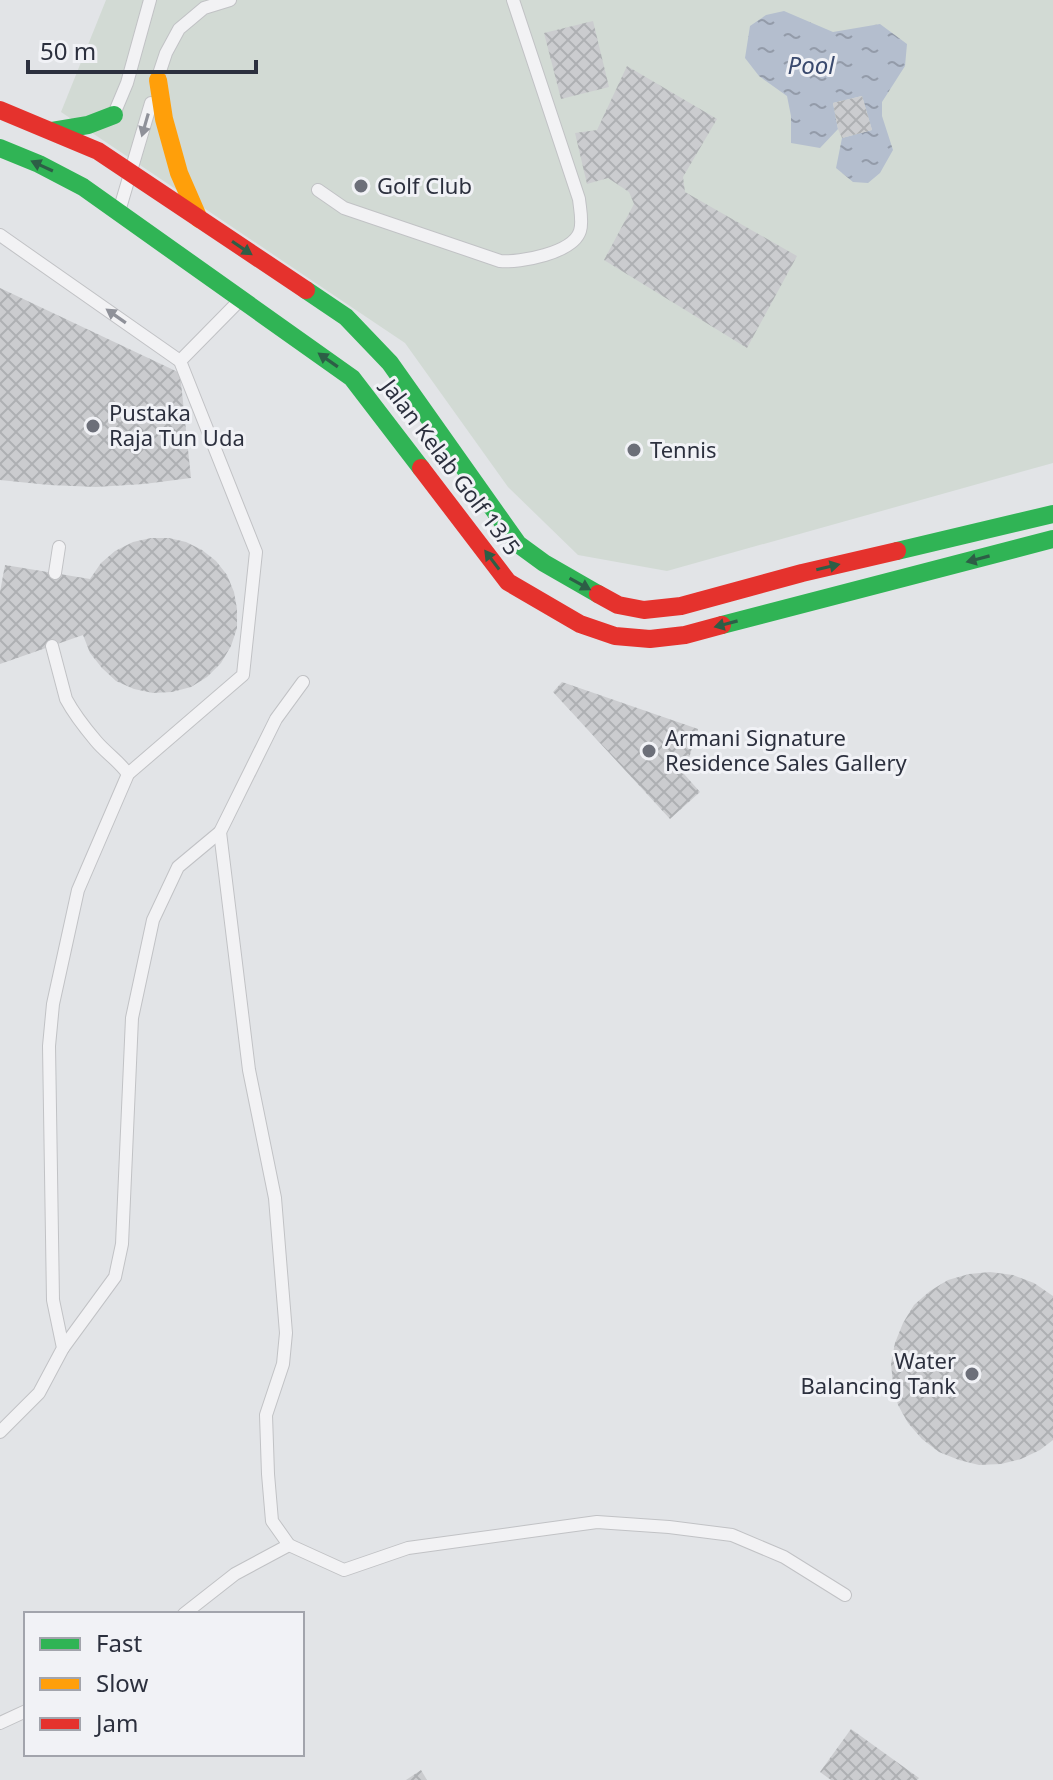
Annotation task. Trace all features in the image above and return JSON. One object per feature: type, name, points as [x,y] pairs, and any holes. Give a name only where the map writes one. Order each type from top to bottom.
[{"type":"street","points":[[158,80],[164,119],[179,173],[199,219]]},
{"type":"street","points":[[0,110],[98,151],[346,317],[390,363],[518,544],[544,563],[618,605],[644,610],[681,606],[802,573],[1053,514]]},
{"type":"street","points":[[52,131],[88,125],[98,151]]},
{"type":"street","name":"Jalan Kelab Golf 13/5","points":[[0,148],[39,164],[98,151],[118,212],[352,378],[508,582],[580,624],[615,636],[650,639],[685,635],[1053,539]]},
{"type":"lane","points":[[98,151],[127,83],[150,0]]},
{"type":"lane","points":[[118,212],[166,53],[179,29],[204,8],[230,0]]},
{"type":"lane","points":[[318,190],[344,208],[500,261],[512,262],[566,247],[579,234],[579,199],[513,0]]},
{"type":"lane","points":[[0,235],[180,361],[256,552],[243,675],[128,774],[78,890],[53,1004],[49,1046],[53,1300],[63,1348]]},
{"type":"lane","points":[[180,361],[241,299]]},
{"type":"lane","points":[[55,573],[59,547]]},
{"type":"lane","points":[[52,646],[70,707],[97,742],[128,774]]},
{"type":"lane","points":[[0,1432],[39,1393],[63,1348],[115,1277],[122,1244],[132,1018],[153,920],[178,867],[220,832],[276,719],[303,682]]},
{"type":"lane","points":[[220,832],[249,1070],[275,1198],[286,1333],[283,1364],[266,1415],[268,1474],[272,1521],[289,1545],[344,1570],[408,1548],[597,1522],[669,1527],[732,1535],[784,1557],[845,1595]]},
{"type":"lane","points":[[187,1612],[235,1574],[289,1545]]},
{"type":"lane","points":[[0,1723],[24,1712]]},
{"type":"shaded area","points":[[106,0],[1053,0],[1053,463],[667,571],[578,555],[508,487],[405,343],[61,112]]},
{"type":"water","name":"Pool","points":[[784,11],[833,32],[880,24],[907,44],[905,66],[882,102],[882,116],[893,150],[880,173],[868,183],[853,182],[836,168],[842,138],[872,130],[862,96],[833,103],[838,129],[820,148],[791,143],[787,96],[759,76],[745,58],[750,26],[766,15]]},
{"type":"building","points":[[593,21],[609,87],[561,99],[544,33]]},
{"type":"building","points":[[627,66],[717,119],[683,177],[685,192],[797,256],[747,348],[604,260],[634,204],[629,192],[608,178],[587,184],[575,133],[597,130]]},
{"type":"building","points":[[862,96],[872,130],[842,138],[833,103]]},
{"type":"building","name":"Pustaka Raja Tun Uda","points":[[0,288],[180,373],[191,478],[96,487],[0,480]]},
{"type":"building","points":[[151,538],[186,542],[202,550],[227,575],[234,592],[237,628],[221,663],[207,677],[191,687],[172,692],[153,693],[134,689],[116,681],[102,668],[90,653],[83,635],[0,664],[0,592],[5,565],[90,579],[101,563],[115,551]]},
{"type":"building","name":"Armani Signature Residence Sales Gallery","points":[[562,682],[698,729],[684,774],[700,792],[670,819],[553,692]]},
{"type":"building","name":"Water Balancing Tank","points":[[990,1272],[1013,1275],[1034,1283],[1053,1296],[1053,1440],[1021,1459],[979,1465],[939,1452],[908,1423],[898,1405],[891,1363],[895,1343],[914,1305],[948,1280]]},
{"type":"building","points":[[851,1729],[919,1778],[831,1780],[820,1772]]},
{"type":"building","points":[[421,1770],[427,1780],[406,1780]]},
{"type":"traffic: fast","points":[[52,131],[88,125],[114,115]]},
{"type":"traffic: fast","points":[[0,148],[83,187],[352,378],[421,468]]},
{"type":"traffic: fast","points":[[306,290],[346,317],[390,363],[518,544],[598,594]]},
{"type":"traffic: fast","points":[[897,551],[1053,514]]},
{"type":"traffic: fast","points":[[722,625],[1053,539]]},
{"type":"traffic: slow","points":[[158,80],[164,119],[179,173],[199,219]]},
{"type":"traffic: jam","points":[[0,110],[98,151],[306,290]]},
{"type":"traffic: jam","points":[[421,468],[508,582],[580,624],[615,636],[650,639],[685,635],[722,625]]},
{"type":"traffic: jam","points":[[598,594],[618,605],[644,610],[681,606],[897,551]]},
{"type":"place","name":"Golf Club","points":[[361,186]]},
{"type":"place","name":"Pustaka Raja Tun Uda","points":[[93,426]]},
{"type":"place","name":"Tennis","points":[[634,450]]},
{"type":"place","name":"Armani Signature Residence Sales Gallery","points":[[649,751]]},
{"type":"place","name":"Water Balancing Tank","points":[[972,1374]]}]
